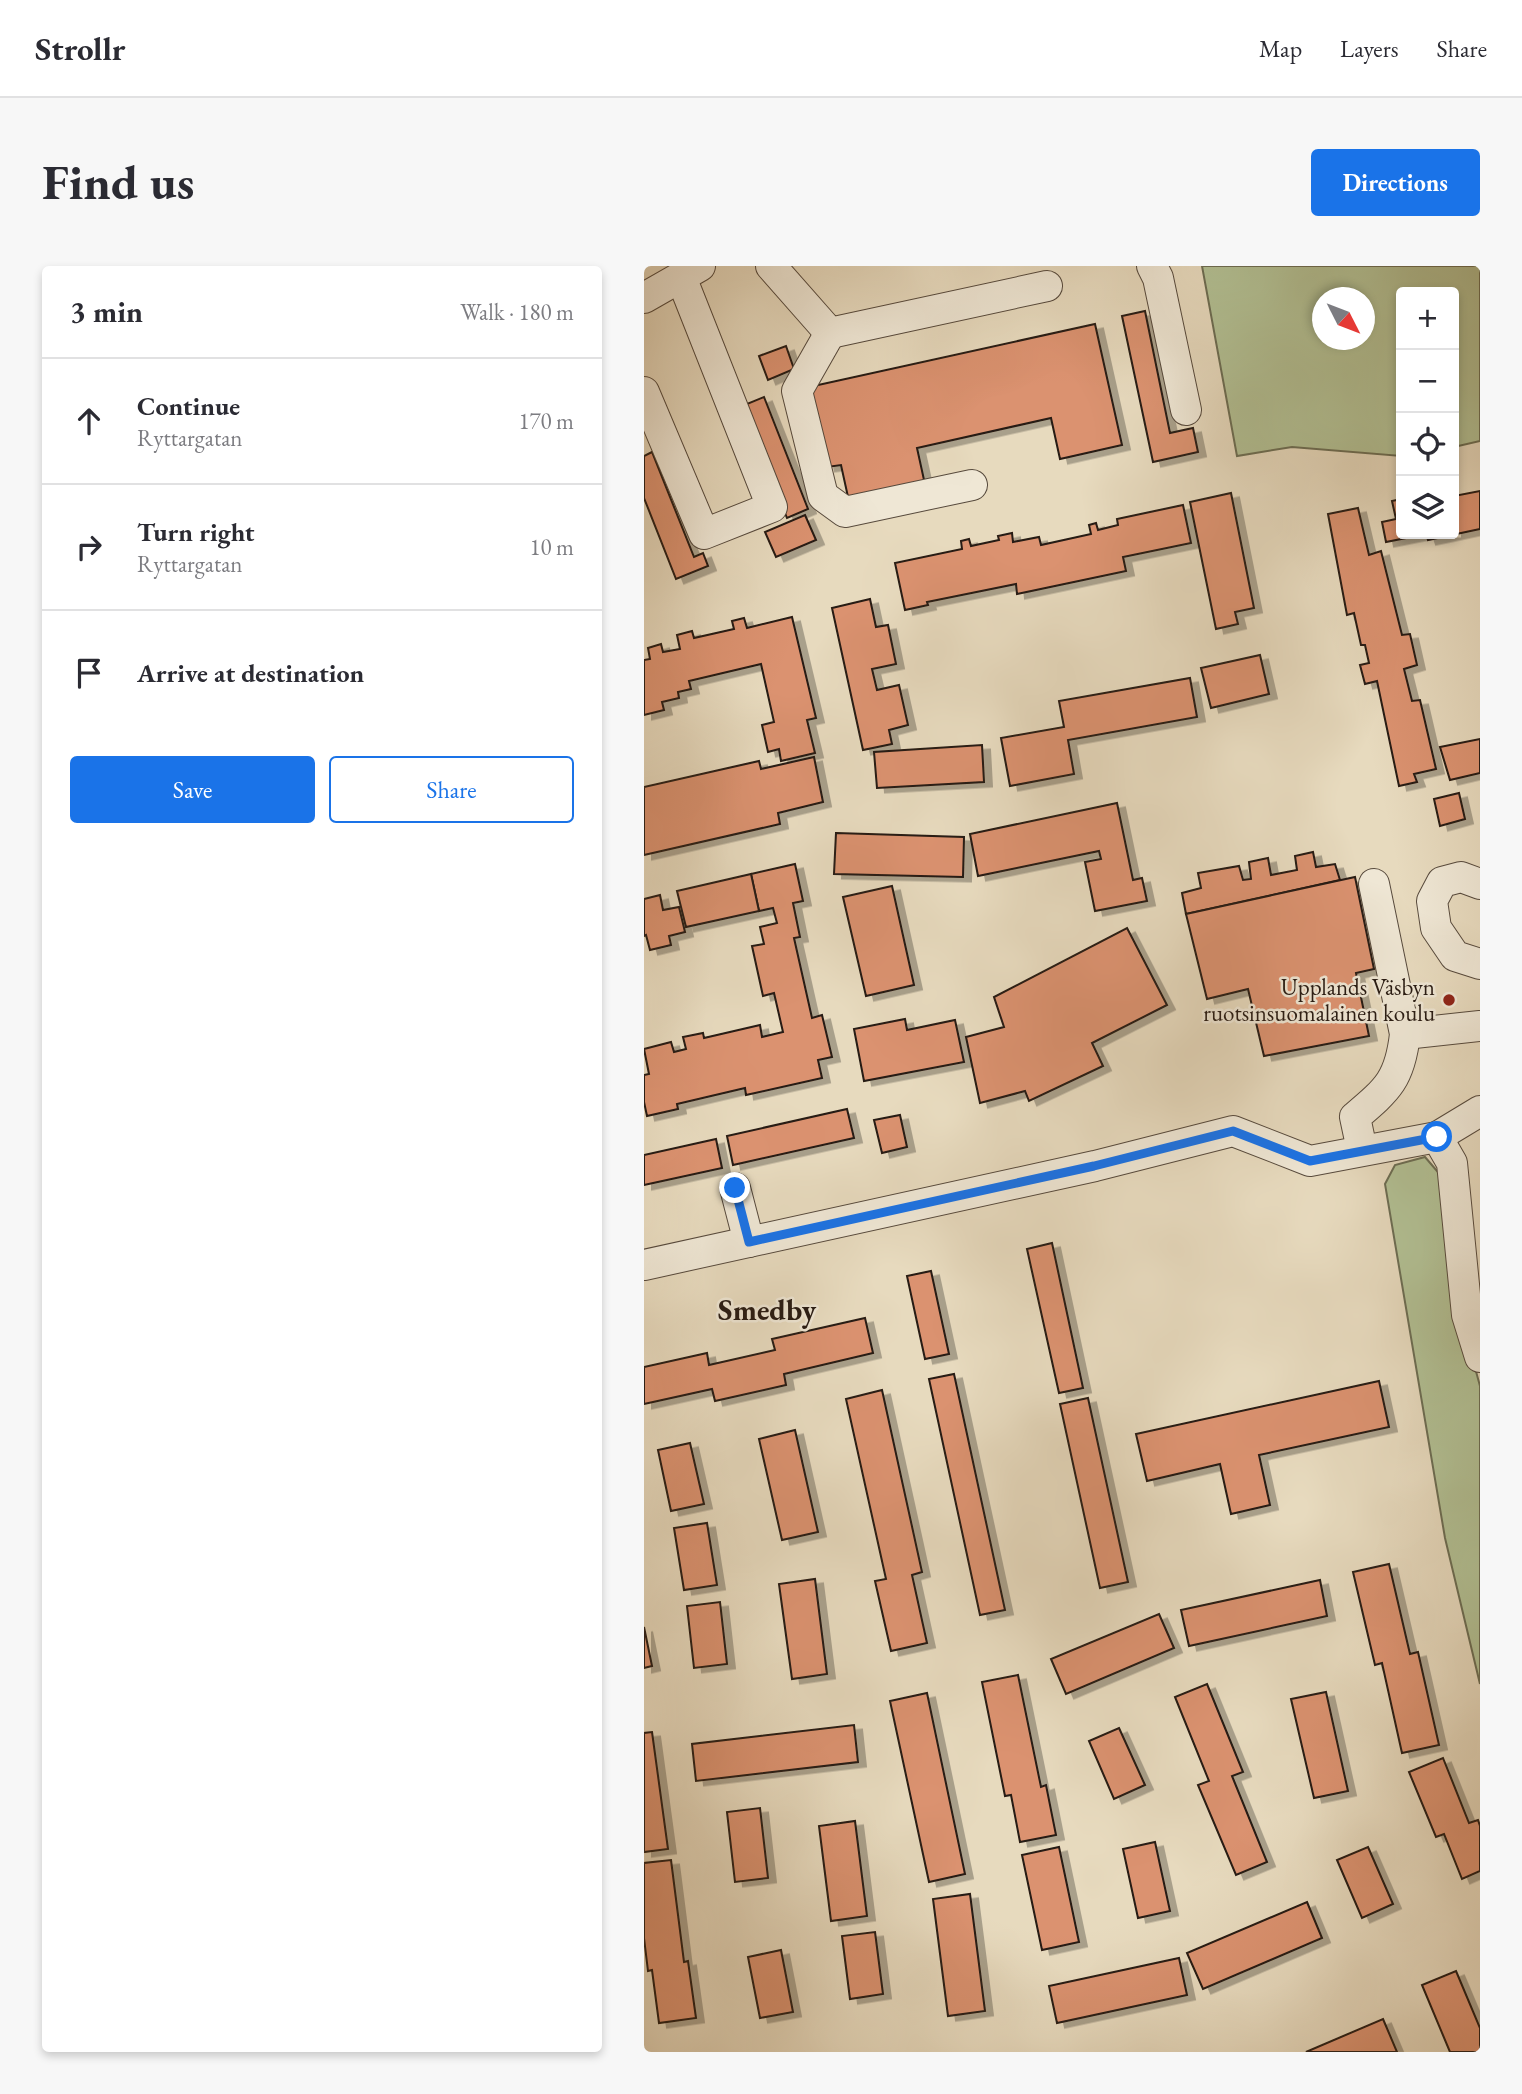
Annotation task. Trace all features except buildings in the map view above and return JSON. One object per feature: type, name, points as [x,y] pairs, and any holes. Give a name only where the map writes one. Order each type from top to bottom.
[{"type":"street","points":[[771,266],[830,333]]},
{"type":"street","points":[[1152,266],[1158,278],[1186,410]]},
{"type":"street","points":[[644,298],[691,271],[772,507],[704,534],[644,393]]},
{"type":"street","points":[[972,485],[845,512],[823,496],[797,391],[830,333],[1047,286]]},
{"type":"street","points":[[1480,884],[1461,877],[1442,882],[1432,901],[1436,928],[1455,956],[1480,964]]},
{"type":"street","points":[[1362,1150],[1355,1118],[1387,1090],[1402,1057],[1405,1034],[1374,884]]},
{"type":"street","points":[[1405,1034],[1480,1026]]},
{"type":"street","points":[[644,1265],[1094,1166],[1233,1131],[1310,1161],[1437,1137],[1480,1111]]},
{"type":"street","points":[[1437,1137],[1452,1163],[1468,1215],[1467,1315],[1480,1357]]},
{"type":"street","points":[[735,1188],[749,1242]]},
{"type":"green space","points":[[1202,266],[1480,266],[1480,441],[1459,446],[1459,287],[1396,287],[1396,456],[1292,447],[1237,456]]},
{"type":"green space","points":[[1425,1157],[1443,1178],[1460,1313],[1480,1386],[1480,1684],[1445,1538],[1385,1184],[1395,1165]]},
{"type":"place","name":"Upplands Väsbyn ruotsinsuomalainen koulu","points":[[1449,1000]]},
{"type":"district","name":"Smedby","points":[[767,1310]]},
{"type":"route","points":[[735,1188],[749,1242],[1094,1166],[1233,1131],[1310,1161],[1437,1137]]}]
